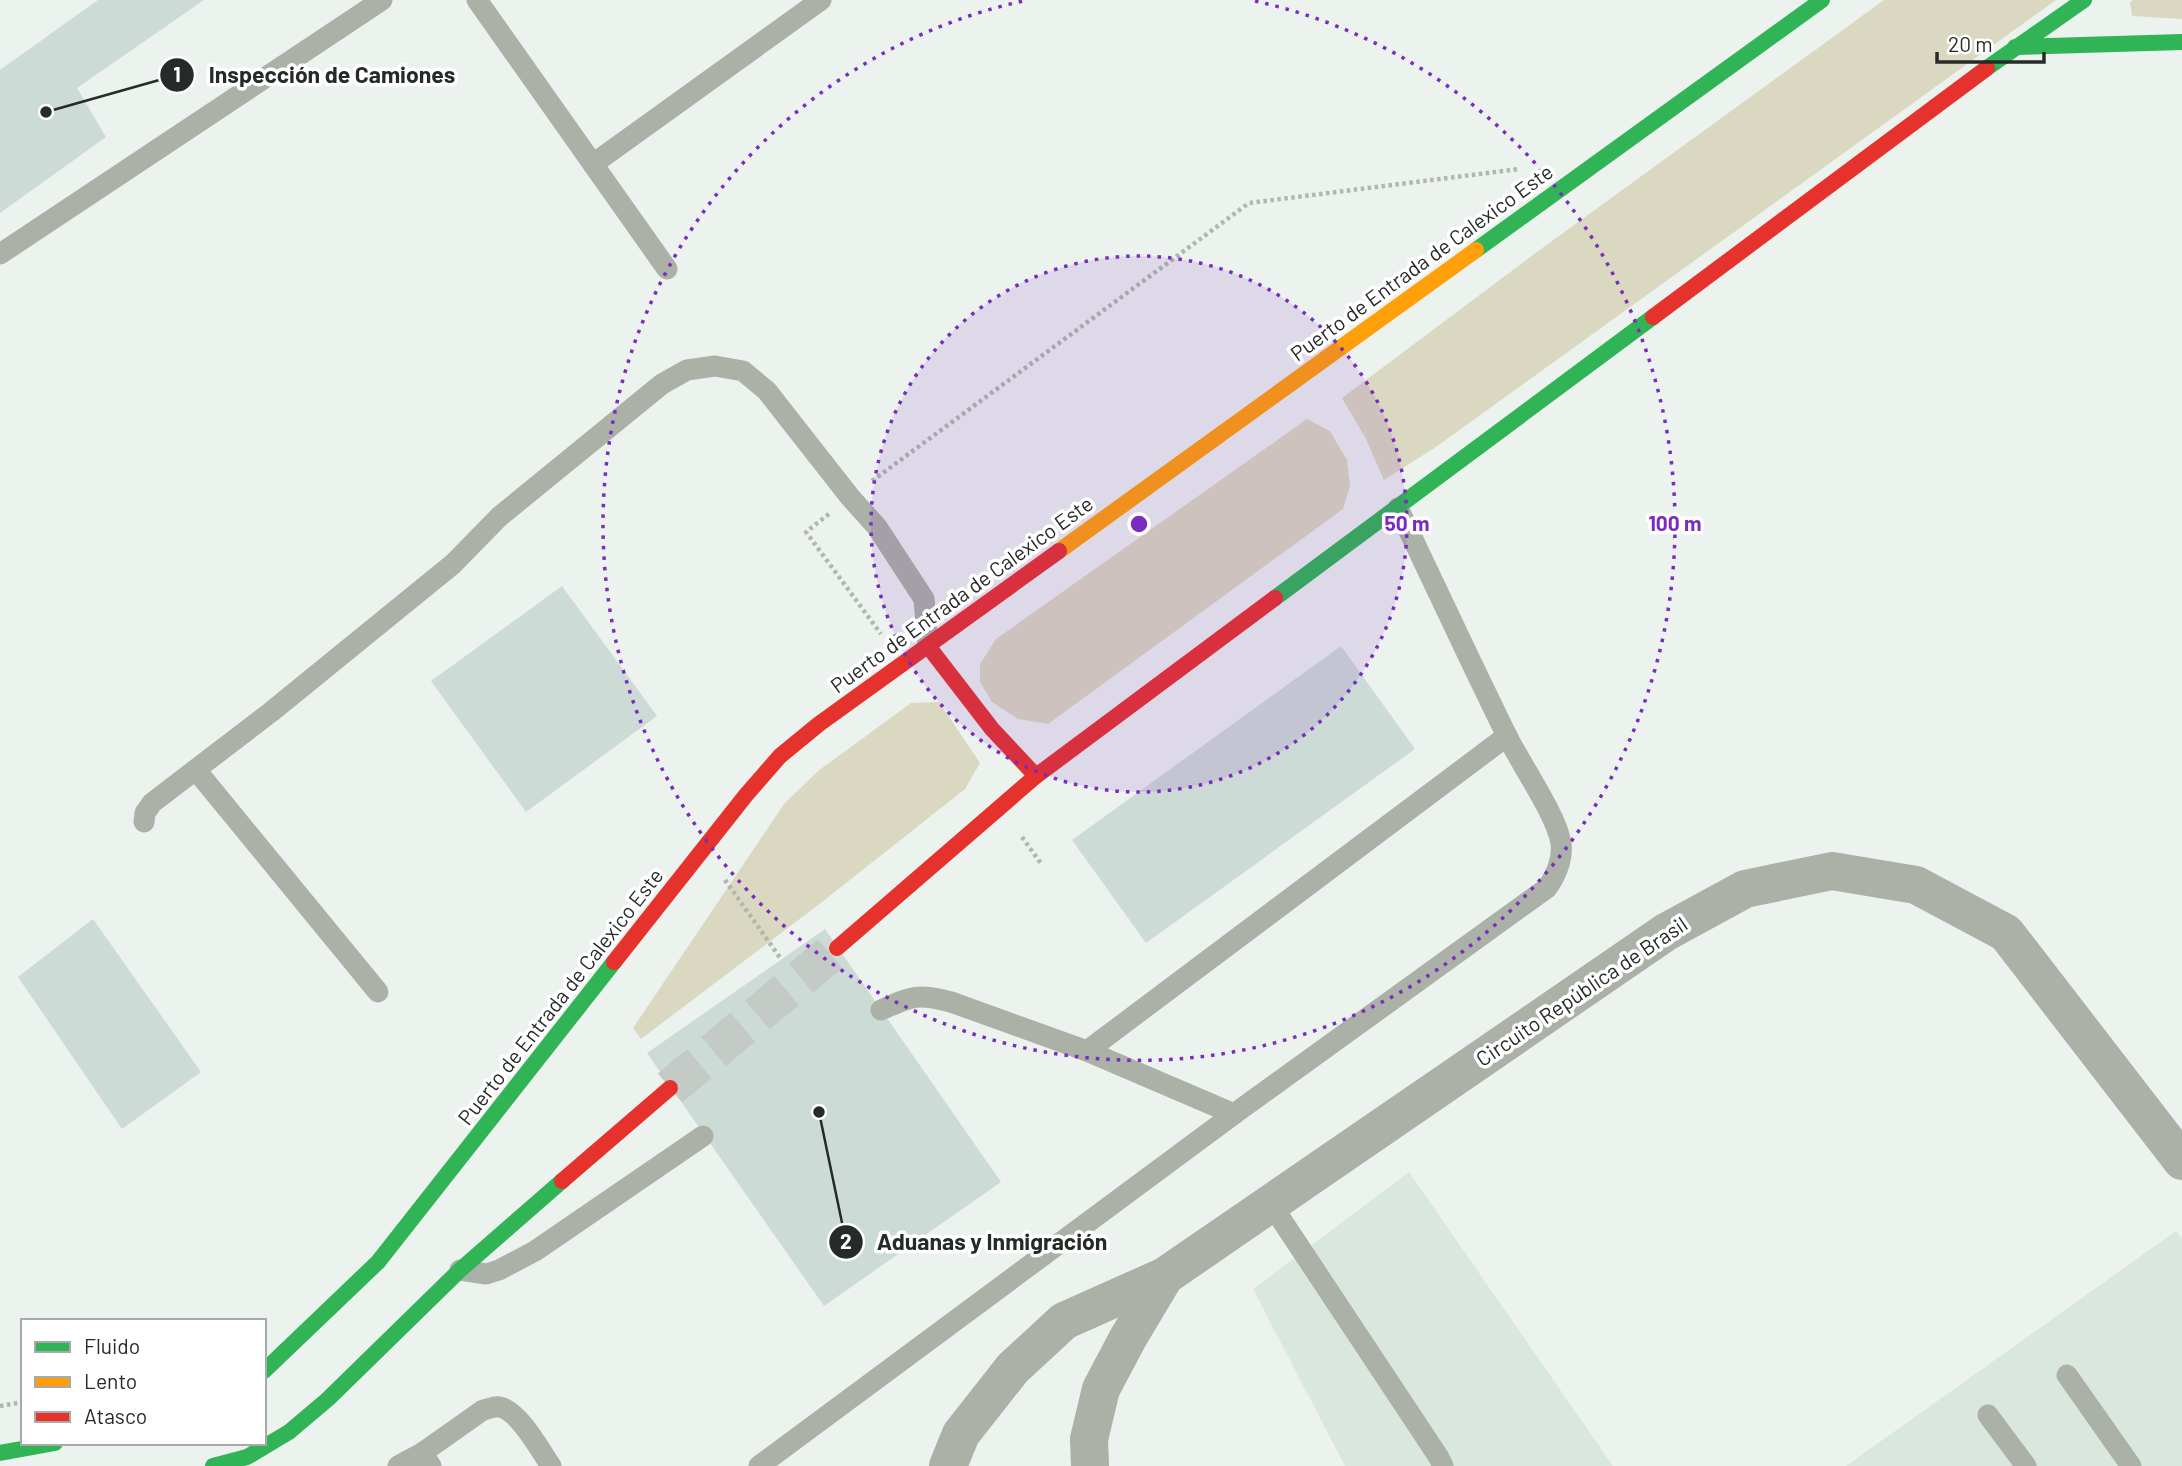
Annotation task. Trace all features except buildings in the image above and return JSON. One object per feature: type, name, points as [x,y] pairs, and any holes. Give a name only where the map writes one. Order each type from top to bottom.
[{"type":"main road","name":"Puerto de Entrada de Calexico Este","points":[[266,1369],[378,1262],[746,794],[780,756],[819,724],[1822,0]]},
{"type":"main road","points":[[837,948],[1036,776],[2015,47],[2084,0]]},
{"type":"main road","points":[[2015,47],[2182,42]]},
{"type":"main road","points":[[928,646],[992,729],[1036,776]]},
{"type":"main road","points":[[213,1466],[247,1457],[289,1432],[328,1399],[460,1270],[670,1088]]},
{"type":"main road","points":[[0,1453],[44,1445]]},
{"type":"street","name":"Circuito República de Brasil","points":[[948,1466],[961,1434],[1013,1368],[1064,1321],[1165,1276],[1665,932],[1745,890],[1832,871],[1916,885],[2006,933],[2182,1161]]},
{"type":"street","name":"Circuito República de Brasil","points":[[1090,1466],[1089,1439],[1101,1389],[1165,1276]]},
{"type":"lane","points":[[0,254],[382,0]]},
{"type":"lane","points":[[477,0],[667,269]]},
{"type":"lane","points":[[593,164],[821,0]]},
{"type":"lane","points":[[144,822],[145,813],[152,803],[453,564],[499,517],[662,384],[687,370],[715,366],[743,371],[767,391],[850,497],[877,527],[924,599],[928,646]]},
{"type":"lane","points":[[759,1466],[1234,1114],[1547,888],[1553,880],[1561,845],[1556,826],[1507,736],[1398,508]]},
{"type":"lane","points":[[1087,1051],[1507,736]]},
{"type":"lane","points":[[196,770],[378,992]]},
{"type":"lane","points":[[881,1010],[910,997],[930,996],[1087,1051],[1234,1114]]},
{"type":"lane","points":[[460,1270],[486,1273],[499,1270],[535,1251],[703,1136]]},
{"type":"lane","points":[[1271,1204],[1443,1466]]},
{"type":"lane","points":[[2067,1375],[2131,1466]]},
{"type":"lane","points":[[398,1466],[427,1459],[483,1410],[495,1407],[502,1408],[516,1417],[551,1466]]},
{"type":"lane","points":[[1988,1415],[2026,1466]]},
{"type":"path","points":[[880,633],[806,532],[1249,203],[1516,171],[1527,163]]},
{"type":"path","points":[[703,851],[782,959]]},
{"type":"path","points":[[0,1406],[21,1402]]},
{"type":"shaded area","points":[[1884,0],[2056,0],[1436,447],[1384,480],[1365,437],[1342,398],[1541,249]]},
{"type":"shaded area","points":[[2182,0],[2182,19],[2132,16],[2130,2]]},
{"type":"shaded area","points":[[1307,419],[1330,431],[1347,460],[1350,486],[1343,509],[1048,724],[1018,719],[992,702],[980,682],[980,664],[996,639]]},
{"type":"shaded area","points":[[939,702],[980,763],[965,789],[822,902],[641,1039],[633,1028],[784,804],[818,771],[911,703]]},
{"type":"shaded area","points":[[1409,1172],[1613,1466],[1345,1466],[1253,1289]]},
{"type":"shaded area","points":[[2176,1231],[2182,1239],[2182,1466],[1846,1466]]},
{"type":"tunnel","points":[[670,1088],[837,948]]},
{"type":"traffic: fast","points":[[1476,250],[1822,0]]},
{"type":"traffic: fast","points":[[1987,68],[2084,0]]},
{"type":"traffic: fast","points":[[2015,47],[2182,42]]},
{"type":"traffic: fast","points":[[1275,598],[1653,317]]},
{"type":"traffic: fast","points":[[266,1369],[378,1262],[614,962]]},
{"type":"traffic: fast","points":[[213,1466],[247,1457],[289,1432],[328,1399],[460,1270],[562,1181]]},
{"type":"traffic: fast","points":[[0,1453],[44,1445]]},
{"type":"traffic: slow","points":[[1059,551],[1476,250]]},
{"type":"traffic: jam","points":[[1653,317],[1987,68]]},
{"type":"traffic: jam","points":[[614,962],[780,756],[819,724],[1059,551]]},
{"type":"traffic: jam","points":[[837,948],[1036,776],[1275,598]]},
{"type":"traffic: jam","points":[[928,646],[992,729],[1036,776]]},
{"type":"traffic: jam","points":[[562,1181],[670,1088]]},
{"type":"place","name":"Inspección de Camiones","points":[[46,112]]},
{"type":"place","name":"Aduanas y Inmigración","points":[[819,1112]]}]
